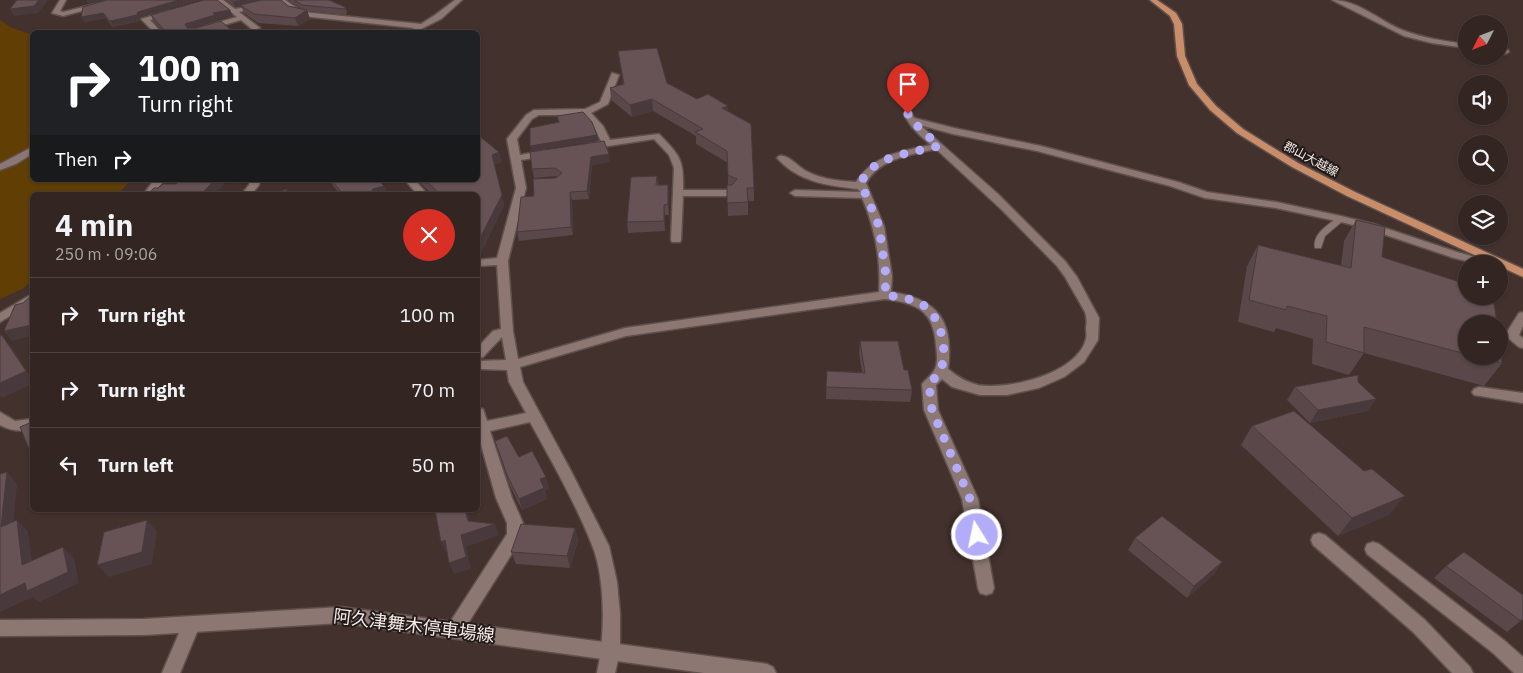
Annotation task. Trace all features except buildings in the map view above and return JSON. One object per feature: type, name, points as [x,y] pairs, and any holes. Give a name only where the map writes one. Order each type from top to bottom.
[{"type":"main road","name":"郡山大越線","points":[[1153,0],[1173,15],[1178,24],[1181,56],[1193,85],[1213,108],[1240,130],[1303,170],[1481,255]]},
{"type":"main road","name":"郡山大越線","points":[[1508,267],[1523,273]]},
{"type":"street","points":[[63,0],[56,13],[63,14],[120,0]]},
{"type":"street","points":[[219,0],[240,18],[256,28]]},
{"type":"street","points":[[272,3],[281,0],[302,14],[422,26]]},
{"type":"street","points":[[415,30],[438,18],[459,0]]},
{"type":"street","points":[[1335,0],[1354,6],[1396,30],[1411,36],[1458,45]]},
{"type":"street","points":[[234,11],[262,5]]},
{"type":"street","points":[[156,30],[146,19],[180,10]]},
{"type":"street","points":[[200,30],[240,18]]},
{"type":"street","points":[[606,673],[611,651],[608,582],[601,546],[566,475],[516,382],[507,331],[502,261],[521,188],[525,183],[512,139],[532,114],[560,111],[586,112],[604,104],[614,75]]},
{"type":"street","points":[[586,112],[598,126],[607,144]]},
{"type":"street","points":[[941,371],[954,383],[973,388],[1007,389],[1044,382],[1070,368],[1080,357],[1088,348],[1094,326],[1090,311],[1068,272],[1017,218],[909,116],[953,131],[1038,148],[1174,184],[1205,195],[1276,205],[1369,226],[1458,256]]},
{"type":"street","points":[[576,149],[656,136],[673,154],[679,168],[676,240]]},
{"type":"street","points":[[885,295],[886,276],[879,226],[864,190],[867,171],[881,162],[939,146]]},
{"type":"street","points":[[0,167],[13,162],[30,151]]},
{"type":"street","points":[[517,158],[556,152]]},
{"type":"street","points":[[782,158],[795,169],[817,180],[864,190]]},
{"type":"street","points":[[412,182],[420,192]]},
{"type":"street","points":[[795,193],[864,190]]},
{"type":"street","points":[[679,193],[731,193]]},
{"type":"street","points":[[480,263],[502,261]]},
{"type":"street","points":[[480,365],[512,365],[625,332],[885,295],[916,302],[930,310],[940,333],[944,352],[941,371],[929,384],[932,410],[970,499],[986,588]]},
{"type":"street","points":[[0,318],[30,299]]},
{"type":"street","points":[[1523,316],[1513,332],[1514,337],[1523,344]]},
{"type":"street","points":[[480,352],[498,334],[507,331]]},
{"type":"street","points":[[1479,392],[1523,398]]},
{"type":"street","points":[[480,423],[533,416]]},
{"type":"street","points":[[0,417],[7,424],[14,426],[30,424]]},
{"type":"street","points":[[454,630],[503,552],[516,536],[515,523],[504,498],[480,426]]},
{"type":"street","points":[[1319,540],[1419,626],[1464,673]]},
{"type":"street","points":[[1373,549],[1498,647],[1523,669]]},
{"type":"street","name":"阿久津舞木停車場線","points":[[0,628],[58,630],[191,625],[280,617],[341,615],[767,673]]},
{"type":"street","points":[[170,673],[191,625]]},
{"type":"lane","points":[[1318,246],[1323,233],[1341,219]]},
{"type":"shaded area","points":[[0,20],[10,27],[30,34],[30,182],[129,182],[120,192],[30,192],[30,283],[22,289],[0,299]]},
{"type":"route","points":[[908,114],[910,119],[939,146],[881,162],[867,171],[861,183],[879,226],[886,276],[885,295],[923,305],[934,316],[940,333],[944,352],[941,371],[929,384],[929,396],[938,429],[970,499],[977,535]]}]
